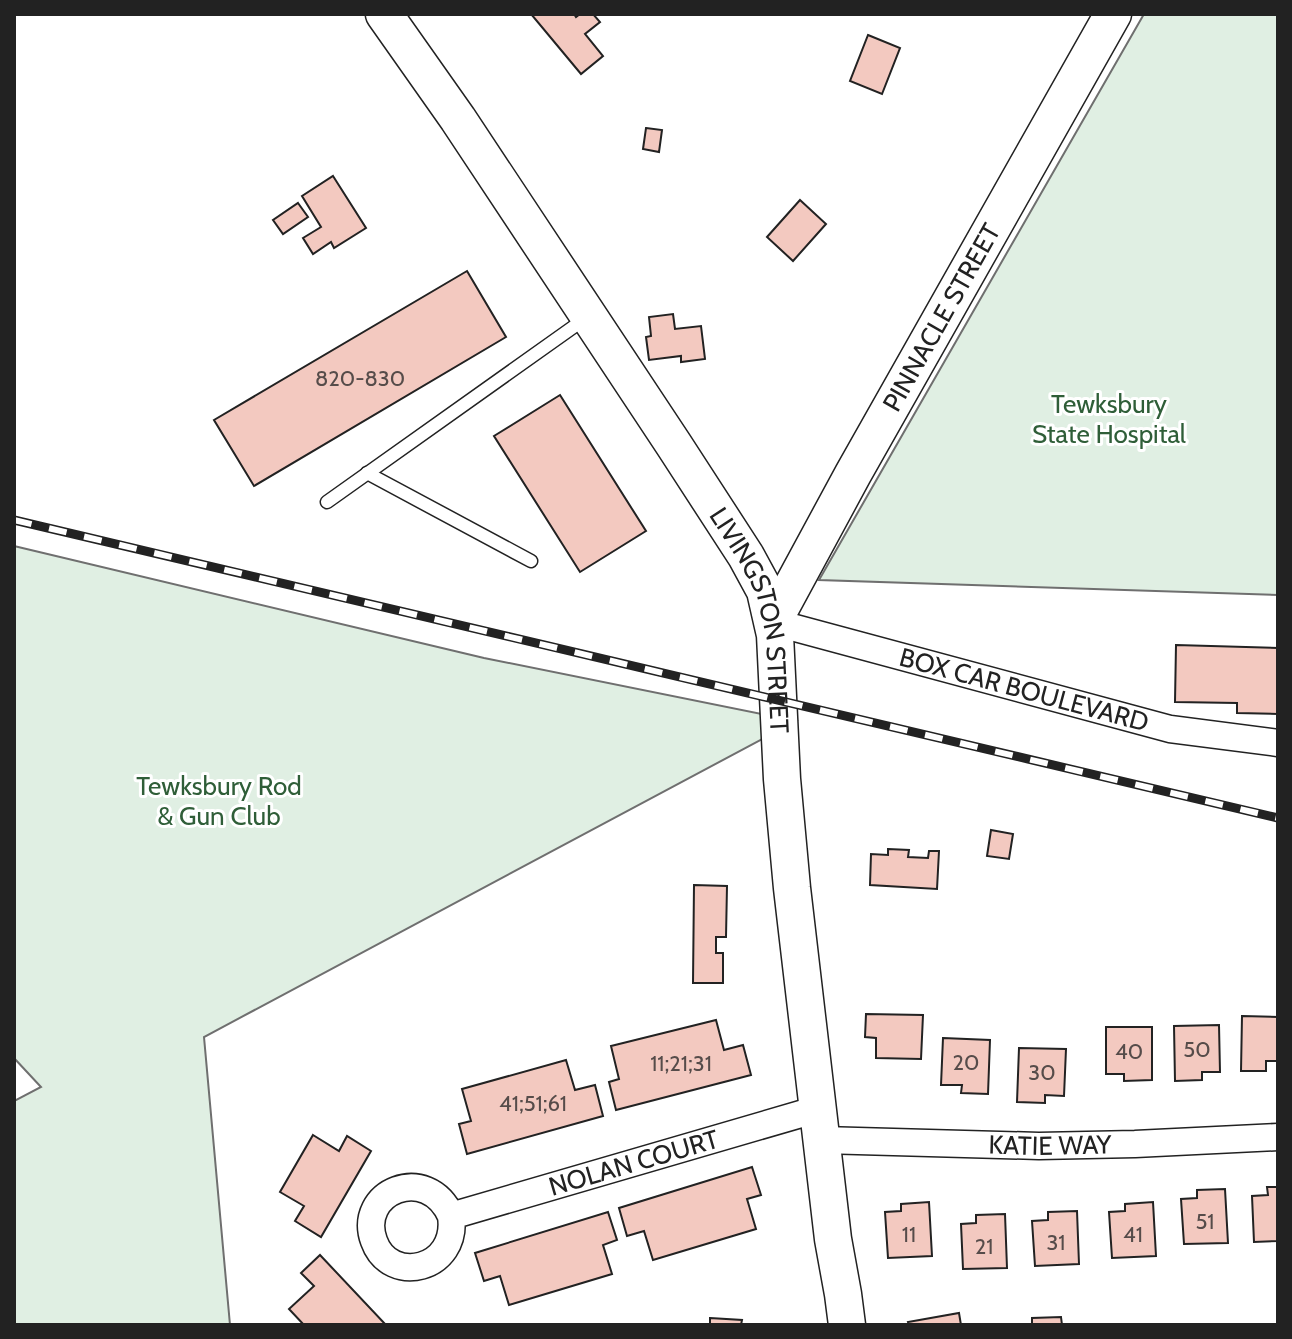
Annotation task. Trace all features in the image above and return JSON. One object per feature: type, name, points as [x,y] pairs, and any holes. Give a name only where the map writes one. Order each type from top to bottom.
[{"type":"street","name":"LIVINGSTON STREET","points":[[384,14],[458,119],[746,556],[765,591],[773,622],[785,810],[820,1124],[833,1239],[847,1325]]},
{"type":"street","name":"PINNACLE STREET","points":[[773,622],[853,474],[1113,14]]},
{"type":"street","name":"BOX CAR BOULEVARD","points":[[773,622],[1170,729],[1278,743]]},
{"type":"street","name":"KATIE WAY","points":[[820,1124],[1039,1146],[1278,1137]]},
{"type":"street","name":"NOLAN COURT","points":[[451,1216],[820,1124]]},
{"type":"lane","points":[[327,502],[588,316]]},
{"type":"lane","points":[[367,473],[531,561]]},
{"type":"green space","name":"Tewksbury State Hospital","points":[[1144,14],[1278,14],[1278,595],[819,580]]},
{"type":"green space","name":"Tewksbury Rod & Gun Club","points":[[14,546],[484,658],[796,721],[204,1037],[230,1325],[14,1325],[14,1101],[41,1087],[14,1058]]},
{"type":"building","points":[[531,14],[574,14],[576,17],[593,14],[600,22],[585,34],[603,56],[581,74]]},
{"type":"building","points":[[868,35],[900,48],[882,94],[850,81]]},
{"type":"building","points":[[646,128],[662,130],[659,152],[643,149]]},
{"type":"building","points":[[333,176],[366,228],[334,248],[331,242],[313,254],[303,238],[321,227],[302,196]]},
{"type":"building","points":[[800,200],[826,224],[793,261],[767,237]]},
{"type":"building","points":[[298,203],[308,217],[283,234],[273,220]]},
{"type":"building","points":[[467,271],[506,337],[254,486],[214,420]]},
{"type":"building","points":[[673,314],[675,329],[701,326],[705,359],[681,362],[681,356],[649,360],[646,337],[651,336],[649,317]]},
{"type":"building","points":[[560,395],[646,531],[580,572],[494,436]]},
{"type":"building","points":[[1176,645],[1278,648],[1278,714],[1237,713],[1237,703],[1175,702]]},
{"type":"building","points":[[991,830],[1013,834],[1009,859],[987,856]]},
{"type":"building","points":[[888,849],[909,850],[908,857],[928,858],[929,851],[939,851],[937,889],[870,885],[871,854],[888,855]]},
{"type":"building","points":[[694,885],[727,886],[726,937],[716,937],[716,953],[723,953],[723,983],[693,983]]},
{"type":"building","points":[[866,1014],[923,1015],[921,1059],[876,1058],[876,1038],[865,1037]]},
{"type":"building","points":[[1242,1016],[1278,1017],[1278,1061],[1266,1061],[1266,1071],[1241,1071]]},
{"type":"building","points":[[716,1020],[724,1050],[743,1045],[751,1075],[616,1110],[609,1082],[619,1079],[611,1046]]},
{"type":"building","points":[[1219,1025],[1220,1072],[1202,1072],[1202,1080],[1175,1081],[1174,1026]]},
{"type":"building","points":[[1106,1027],[1152,1027],[1152,1080],[1124,1081],[1124,1074],[1106,1074]]},
{"type":"building","points":[[943,1038],[990,1040],[988,1094],[961,1093],[962,1085],[941,1085]]},
{"type":"building","points":[[1019,1048],[1066,1049],[1064,1096],[1045,1095],[1045,1103],[1017,1102]]},
{"type":"building","points":[[566,1060],[575,1090],[595,1085],[603,1116],[467,1154],[459,1124],[471,1121],[462,1089]]},
{"type":"building","points":[[313,1135],[339,1151],[347,1136],[371,1151],[321,1237],[295,1221],[304,1206],[280,1192]]},
{"type":"building","points":[[752,1167],[761,1195],[747,1199],[756,1229],[653,1260],[644,1231],[627,1236],[619,1208]]},
{"type":"building","points":[[1267,1187],[1278,1187],[1278,1241],[1254,1242],[1252,1196],[1268,1195]]},
{"type":"building","points":[[1225,1189],[1228,1243],[1184,1244],[1181,1199],[1197,1198],[1197,1190]]},
{"type":"building","points":[[929,1202],[932,1256],[888,1258],[885,1212],[901,1211],[901,1204]]},
{"type":"building","points":[[1153,1202],[1156,1256],[1112,1258],[1109,1212],[1125,1211],[1125,1204]]},
{"type":"building","points":[[1077,1211],[1079,1264],[1035,1266],[1032,1221],[1048,1220],[1048,1212]]},
{"type":"building","points":[[608,1212],[617,1240],[603,1245],[612,1274],[509,1305],[500,1276],[484,1281],[475,1253]]},
{"type":"building","points":[[1005,1214],[1007,1268],[963,1269],[961,1224],[976,1223],[976,1215]]},
{"type":"building","points":[[320,1255],[386,1325],[304,1325],[289,1309],[314,1286],[301,1273]]},
{"type":"building","points":[[959,1313],[961,1325],[909,1325],[908,1322]]},
{"type":"building","points":[[1061,1317],[1062,1325],[1032,1325],[1032,1318]]},
{"type":"building","points":[[710,1318],[742,1320],[741,1325],[710,1325]]},
{"type":"railway","points":[[14,520],[1278,818]]}]
